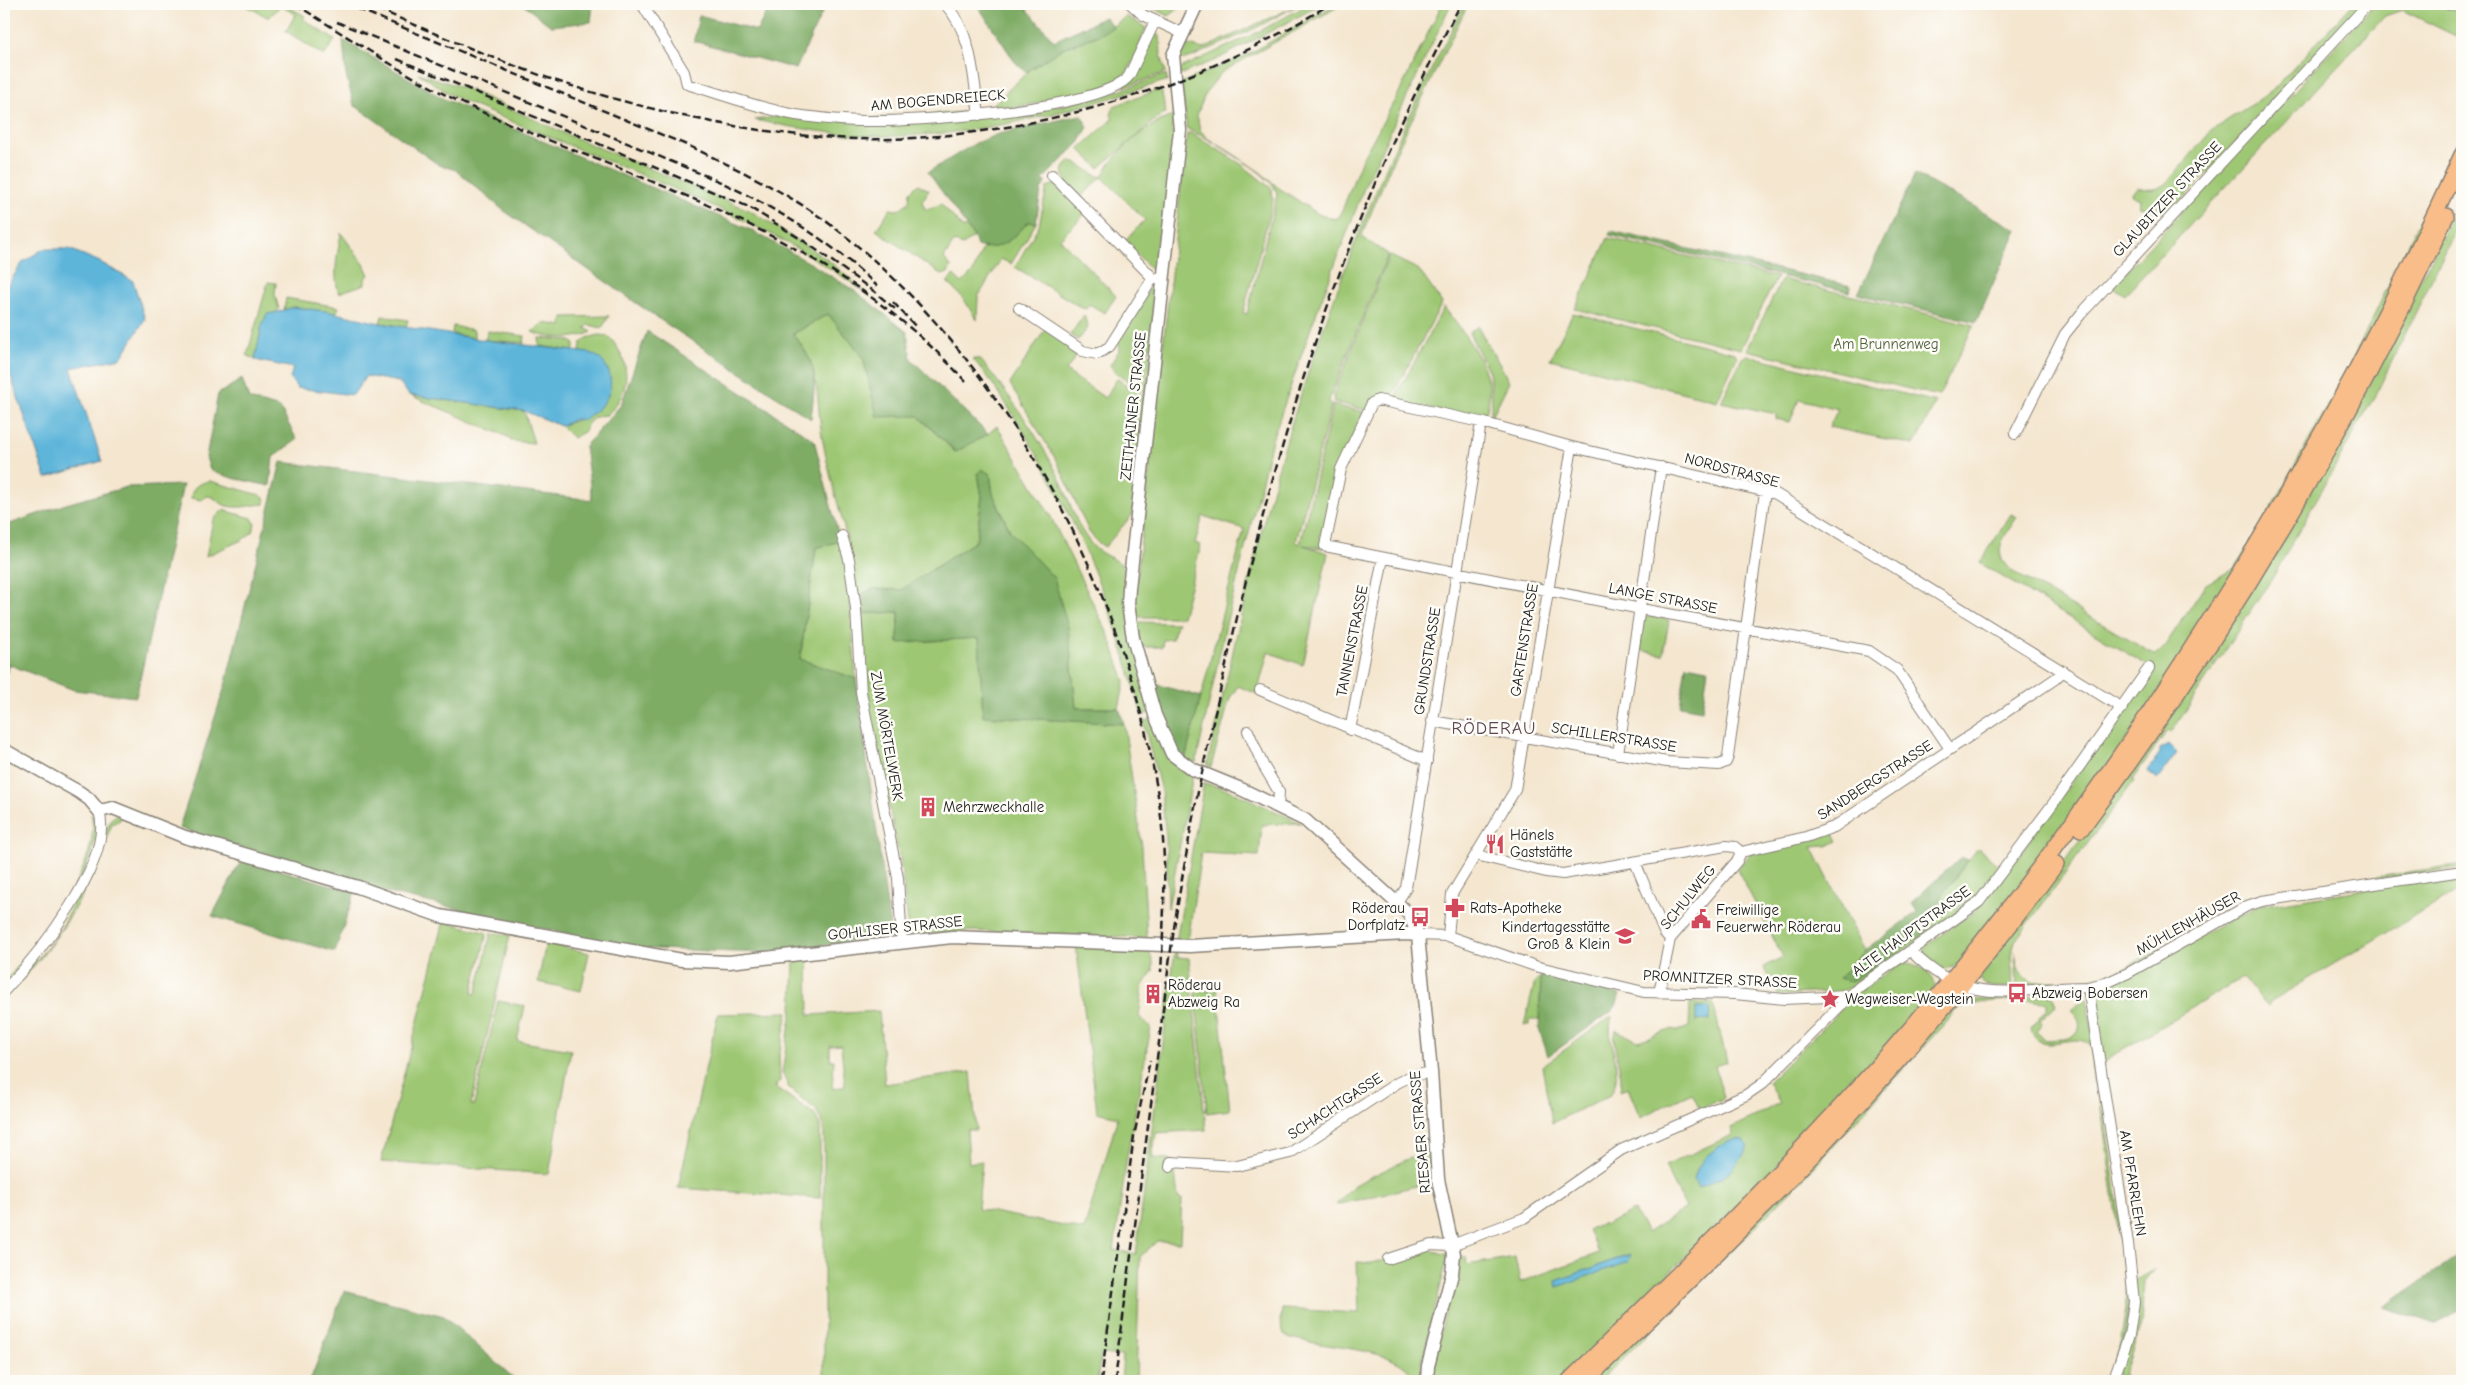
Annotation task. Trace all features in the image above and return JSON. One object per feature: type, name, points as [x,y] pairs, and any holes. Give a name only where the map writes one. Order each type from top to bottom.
[{"type":"main road","points":[[1585,1381],[1788,1180],[1892,1067],[2128,747],[2251,556],[2320,440],[2434,219],[2462,155]]},
{"type":"main road","points":[[1569,1381],[1726,1228],[1955,984],[2023,908],[2130,764],[2227,617],[2314,472],[2367,376],[2424,265],[2462,181]]},
{"type":"street","name":"AM BOGENDREIECK","points":[[642,4],[684,72],[687,84],[794,115],[841,120],[909,120],[979,115],[1062,102],[1119,86],[1129,76],[1154,21]]},
{"type":"street","points":[[945,4],[954,13],[965,35],[970,54],[979,115]]},
{"type":"street","points":[[1131,4],[1143,15],[1182,33]]},
{"type":"street","name":"ZEITHAINER STRASSE","points":[[1197,4],[1182,33],[1173,62],[1179,104],[1180,130],[1158,279],[1128,604],[1133,638],[1155,715],[1167,746],[1182,763],[1192,769],[1208,774],[1278,806]]},
{"type":"street","name":"GLAUBITZER STRASSE","points":[[2015,434],[2065,334],[2080,314],[2368,4]]},
{"type":"street","points":[[2449,4],[2462,4]]},
{"type":"street","points":[[1019,308],[1083,351],[1097,354],[1109,347],[1158,279],[1052,175]]},
{"type":"street","name":"NORDSTRASSE","points":[[1325,546],[1342,469],[1374,401],[1481,423],[1572,447],[1776,494],[2122,708]]},
{"type":"street","name":"GRUNDSTRASSE","points":[[1397,902],[1406,888],[1481,423]]},
{"type":"street","name":"GARTENSTRASSE","points":[[1448,936],[1452,894],[1514,794],[1572,447]]},
{"type":"street","points":[[1618,754],[1661,467]]},
{"type":"street","points":[[1745,629],[1765,492]]},
{"type":"street","name":"ZUM MÖRTELWERK","points":[[842,536],[849,559],[856,609],[861,692],[898,878],[902,943]]},
{"type":"street","name":"LANGE STRASSE","points":[[1325,546],[1641,610],[1869,651],[1897,670],[1950,749]]},
{"type":"street","name":"TANNENSTRASSE","points":[[1350,730],[1382,558]]},
{"type":"street","name":"SCHILLERSTRASSE","points":[[1432,721],[1668,762],[1719,765],[1726,762],[1728,756],[1745,629]]},
{"type":"street","name":"ALTE HAUPTSTRASSE","points":[[1388,1259],[1431,1245],[1454,1245],[1535,1213],[1621,1150],[1754,1090],[1849,996],[1972,908],[1985,896],[2122,708],[2148,668]]},
{"type":"street","name":"SANDBERGSTRASSE","points":[[1476,855],[1546,872],[1563,874],[1726,846],[1735,847],[1741,852],[1806,837],[1834,827],[2055,679],[2063,671]]},
{"type":"street","points":[[1260,690],[1350,730],[1427,761]]},
{"type":"street","points":[[1248,731],[1263,765],[1279,792],[1280,801],[1278,806],[1305,820],[1397,902]]},
{"type":"street","points":[[4,750],[89,799],[99,811],[102,824],[90,867],[75,899],[44,945],[4,991]]},
{"type":"street","name":"GOHLISER STRASSE","points":[[99,811],[113,808],[185,837],[246,857],[358,887],[440,916],[652,956],[700,962],[729,962],[952,937],[1190,946],[1406,934],[1418,935]]},
{"type":"street","name":"SCHULWEG","points":[[1659,994],[1670,939],[1737,861],[1741,852]]},
{"type":"street","points":[[1635,862],[1664,932],[1670,939]]},
{"type":"street","name":"MÜHLENHÄUSER","points":[[1955,984],[1985,991],[2088,987],[2106,983],[2128,973],[2247,906],[2262,901],[2462,871]]},
{"type":"street","name":"RIESAER STRASSE","points":[[1397,902],[1412,917],[1418,935],[1431,1072],[1438,1179],[1454,1245],[1452,1274],[1430,1354],[1428,1381]]},
{"type":"street","name":"PROMNITZER STRASSE","points":[[1418,935],[1448,936],[1535,966],[1637,991],[1659,994],[1735,994],[1784,999],[1849,996]]},
{"type":"street","points":[[1911,951],[1955,984]]},
{"type":"street","name":"AM PFARRLEHN","points":[[2088,987],[2128,1243],[2134,1302],[2129,1335],[2113,1381]]},
{"type":"street","name":"SCHACHTGASSE","points":[[1170,1168],[1171,1162],[1238,1166],[1290,1153],[1397,1083],[1409,1077],[1431,1072]]},
{"type":"green space","points":[[243,4],[284,4],[305,16],[303,19],[335,40],[324,56],[286,31],[296,14],[280,6],[269,18]]},
{"type":"green space","points":[[522,4],[593,4],[591,22],[551,26]]},
{"type":"green space","points":[[770,4],[826,4],[796,69],[694,41],[699,15],[757,31]]},
{"type":"green space","points":[[981,4],[1023,4],[1054,41],[1105,17],[1113,27],[1100,35],[1063,48],[1026,72],[1015,62],[978,6]]},
{"type":"green space","points":[[1144,4],[1185,4],[1169,16]]},
{"type":"green space","points":[[1200,4],[1204,4],[1185,44],[1203,49],[1300,4],[1254,29],[1182,60],[1179,56]]},
{"type":"green space","points":[[1309,4],[1322,4],[1218,59],[1179,75],[1179,71],[1183,67],[1256,33]]},
{"type":"green space","points":[[1336,4],[1343,4],[1222,72],[1206,92],[1197,115],[1200,130],[1216,144],[1187,129],[1181,83],[1247,55]]},
{"type":"green space","points":[[1442,4],[1451,4],[1366,183],[1313,322],[1272,440],[1227,620],[1196,763],[1185,759],[1244,529],[1203,516],[1195,543],[1201,545],[1182,617],[1137,617],[1135,615],[1134,603],[1187,133],[1191,133],[1241,164],[1272,189],[1273,199],[1270,212],[1243,313],[1247,314],[1277,195],[1274,187],[1254,168],[1279,188],[1320,215],[1335,219],[1340,216],[1361,161],[1401,89]]},
{"type":"green space","points":[[1465,4],[1468,4],[1399,146],[1361,237],[1388,254],[1329,400],[1331,406],[1296,542],[1300,544],[1333,405],[1364,412],[1342,462],[1323,548],[1303,545],[1328,553],[1303,665],[1268,652],[1257,694],[1238,686],[1230,698],[1211,767],[1207,766],[1268,505],[1310,366],[1348,260],[1391,156],[1414,105]]},
{"type":"green space","points":[[2353,4],[2363,4],[2171,212],[2161,213],[2139,206],[2140,199],[2131,195],[2137,187],[2152,189],[2166,184],[2212,130],[2272,91]]},
{"type":"green space","points":[[2375,4],[2427,4],[2448,9],[2462,9],[2462,39],[2402,10],[2385,16],[2125,295],[2112,287]]},
{"type":"green space","points":[[1127,16],[1146,28],[1132,64],[1125,74],[1115,82],[1060,99],[986,111],[1034,66],[1063,48],[1100,35]]},
{"type":"green space","points":[[1153,32],[1160,36],[1161,55],[1166,72],[1124,87]]},
{"type":"green space","points":[[343,40],[444,99],[751,230],[810,263],[855,291],[907,332],[911,359],[988,434],[956,452],[918,416],[877,417],[863,357],[828,314],[793,334],[808,356],[814,374],[811,419],[662,321],[503,210],[456,170],[439,165],[354,105],[346,75]]},
{"type":"green space","points":[[418,73],[467,89],[568,135],[749,210],[828,260],[871,297],[833,270],[753,225],[668,186],[474,106],[453,96]]},
{"type":"green space","points":[[1166,75],[1168,80],[1060,112],[987,127],[950,132],[875,136],[815,131],[755,120],[782,116],[820,122],[1063,105],[1125,89]]},
{"type":"green space","points":[[1161,89],[1166,113],[1162,114],[1099,168],[1079,149],[1113,119],[1111,115],[1114,106]]},
{"type":"green space","points":[[1081,115],[1088,127],[1079,143],[1043,179],[1045,183],[1041,190],[1036,223],[1028,222],[1012,238],[1000,246],[985,248],[977,246],[974,237],[928,172],[976,143],[998,134]]},
{"type":"green space","points":[[1173,116],[1172,134],[1176,134],[1161,270],[1156,274],[1124,241],[1145,220],[1102,177],[1114,158],[1132,140],[1153,125]]},
{"type":"green space","points":[[2462,134],[2462,145],[2396,287],[2305,459],[2232,580],[2150,706],[2069,822],[1963,959],[1956,966],[1945,969],[1933,965],[1924,956],[1925,946],[1975,911],[1992,892],[2130,702],[2151,668],[1980,563],[2011,514],[2017,517],[2004,537],[2000,550],[2004,563],[2010,570],[2155,655],[2164,647],[2206,584],[2235,568],[2276,501],[2352,361]]},
{"type":"green space","points":[[1069,161],[1079,164],[1102,177],[1081,197],[1066,184],[1063,170]]},
{"type":"green space","points":[[1915,174],[2017,230],[1976,322],[1858,294]]},
{"type":"green space","points":[[918,184],[929,190],[922,202],[926,210],[941,204],[964,229],[966,226],[974,237],[963,245],[954,242],[944,258],[951,267],[948,273],[942,275],[876,230],[890,209],[898,210],[909,202],[910,192]]},
{"type":"green space","points":[[1055,184],[1086,213],[1060,239],[1116,296],[1105,313],[1089,304],[1086,309],[1082,308],[1015,267],[1039,225],[1047,187]]},
{"type":"green space","points":[[2462,195],[2462,217],[2378,390],[2273,577],[2171,733],[2167,731],[2132,780],[2134,781],[2015,941],[2011,955],[2013,987],[1993,987],[1985,984],[1979,976],[2110,800],[2431,260]]},
{"type":"green space","points":[[1028,222],[1036,223],[1011,264],[1001,259],[978,297],[977,320],[963,298],[947,282],[954,275],[962,283],[973,272],[983,248],[1003,243],[1018,233]]},
{"type":"green space","points":[[1611,231],[1851,286],[1850,292],[1609,235]]},
{"type":"green space","points":[[341,233],[364,264],[369,275],[365,278],[365,284],[339,293],[336,271]]},
{"type":"green space","points":[[1608,238],[1777,277],[1741,349],[1575,309]]},
{"type":"green space","points":[[1389,255],[1419,270],[1442,303],[1390,400],[1366,410],[1334,402],[1333,396]]},
{"type":"green space","name":"Am Brunnenweg","points":[[1782,279],[1974,325],[1939,396],[1747,350]]},
{"type":"green space","points":[[268,282],[276,283],[275,295],[279,309],[275,313],[267,315],[262,326],[255,360],[247,355]]},
{"type":"green space","points":[[1151,286],[1157,289],[1151,349],[1147,353],[1151,354],[1146,393],[1116,373],[1110,365],[1120,349],[1118,340]]},
{"type":"green space","points":[[286,298],[339,307],[336,314],[294,307],[284,310]]},
{"type":"green space","points":[[1444,307],[1472,346],[1486,374],[1489,389],[1488,404],[1483,420],[1393,401]]},
{"type":"green space","points":[[1573,313],[1735,353],[1737,357],[1717,401],[1550,359]]},
{"type":"green space","points":[[828,314],[863,357],[867,374],[918,416],[955,452],[988,434],[997,426],[1050,515],[1109,636],[1125,681],[1119,708],[1076,708],[1068,627],[1010,531],[993,494],[990,474],[978,473],[982,497],[976,541],[901,590],[874,589],[850,599],[856,679],[800,659],[816,548],[847,539],[825,454],[814,373],[803,348],[793,334]]},
{"type":"green space","points":[[1084,315],[1088,328],[1078,340],[1070,335]]},
{"type":"green space","points":[[382,316],[408,320],[406,327],[380,323]]},
{"type":"green space","points":[[609,316],[602,328],[589,325],[585,328],[592,332],[586,335],[554,337],[532,332],[545,323],[562,326],[563,317]]},
{"type":"green space","points":[[453,326],[474,330],[474,338],[452,334]]},
{"type":"green space","points":[[1478,326],[1509,382],[1490,420],[1492,399],[1489,372],[1469,333]]},
{"type":"green space","points":[[1046,328],[1078,353],[1066,371],[1105,398],[1117,379],[1145,396],[1132,515],[1105,547],[1096,541],[1089,532],[1058,463],[1010,384]]},
{"type":"green space","points":[[488,331],[525,336],[524,343],[485,340]]},
{"type":"green space","points":[[647,331],[814,440],[840,541],[816,548],[800,659],[856,679],[891,936],[763,953],[628,948],[358,886],[179,828],[225,686],[281,462],[592,500],[585,446],[621,405]]},
{"type":"green space","points":[[599,335],[608,336],[616,345],[625,365],[625,386],[615,406],[607,415],[592,419],[584,432],[573,438],[561,426],[594,412],[608,394],[610,376],[607,367],[601,360],[592,355],[580,352],[581,343],[587,338]]},
{"type":"green space","points":[[539,338],[569,340],[575,344],[573,351],[540,346]]},
{"type":"green space","name":"Am Brunnenweg","points":[[1747,355],[1936,402],[1914,445],[1829,427],[1838,409],[1799,399],[1790,422],[1776,419],[1776,414],[1721,402],[1742,358]]},
{"type":"green space","points":[[973,359],[980,359],[1033,431],[1059,477],[1080,527],[1092,545],[1117,561],[1124,568],[1150,712],[1142,716],[1108,606],[1079,536],[1025,434],[994,386]]},
{"type":"green space","points":[[242,379],[249,399],[280,408],[297,440],[273,457],[270,486],[232,478],[210,470],[206,457],[218,394]]},
{"type":"green space","points":[[409,395],[524,411],[534,443],[511,441],[508,437]]},
{"type":"green space","points":[[982,469],[990,474],[993,494],[1010,531],[1054,578],[1068,627],[1076,708],[1119,708],[1124,724],[983,716],[979,638],[898,643],[899,612],[862,614],[863,593],[874,589],[901,590],[976,541],[982,497],[978,473]]},
{"type":"green space","points":[[210,481],[260,495],[265,499],[264,504],[232,507],[224,505],[209,496],[202,500],[191,498],[192,491],[196,486]]},
{"type":"green space","points":[[183,485],[136,697],[74,690],[10,665],[4,678],[4,526],[66,504],[127,487]]},
{"type":"green space","points":[[223,510],[252,518],[255,523],[253,532],[242,540],[206,556],[213,520]]},
{"type":"green space","points":[[899,612],[898,643],[979,638],[983,716],[1124,724],[1142,847],[1147,938],[973,931],[912,935],[909,930],[900,859],[868,708],[862,614]]},
{"type":"green space","points":[[1648,616],[1669,620],[1663,655],[1640,650],[1644,618]]},
{"type":"green space","points":[[1137,622],[1178,622],[1172,639],[1163,640],[1162,647],[1141,647]]},
{"type":"green space","points":[[1686,665],[1708,669],[1702,710],[1680,706]]},
{"type":"green space","points":[[1152,683],[1201,697],[1185,759],[1172,742]]},
{"type":"green space","points":[[1151,720],[1161,746],[1171,760],[1184,772],[1193,776],[1168,908],[1166,837],[1161,791],[1143,721]]},
{"type":"green space","points":[[1204,783],[1229,790],[1301,823],[1262,825],[1259,856],[1201,853],[1188,941],[1176,942]]},
{"type":"green space","points":[[91,814],[96,823],[96,838],[91,855],[73,894],[47,936],[4,985],[4,982],[49,926],[78,879],[87,856],[92,834]]},
{"type":"green space","points":[[116,815],[120,815],[120,820],[112,824],[92,874],[72,914],[51,944],[29,972],[4,999],[4,996],[48,947],[63,925],[111,819]]},
{"type":"green space","points":[[1833,832],[1838,841],[1827,846],[1812,847],[1865,951],[1850,965],[1851,982],[1925,933],[1942,895],[1978,848],[2000,867],[1972,903],[1968,900],[1957,910],[1958,913],[1854,986],[1841,991],[1778,995],[1763,967],[1783,957],[1737,869],[1750,854]]},
{"type":"green space","points":[[1961,857],[1968,860],[1942,895],[1925,933],[1851,982],[1839,978],[1865,951],[1917,912],[1912,902]]},
{"type":"green space","points":[[242,859],[355,892],[335,952],[212,916]]},
{"type":"green space","points":[[2462,864],[2462,867],[2268,896],[2117,975],[2095,982],[2017,987],[2015,952],[2019,969],[2023,976],[2031,982],[2087,980],[2116,973],[2254,896]]},
{"type":"green space","points":[[2462,874],[2462,888],[2271,1001],[2268,1006],[2242,978],[2110,1057],[2103,1065],[2094,996],[2095,990],[2258,906]]},
{"type":"green space","points":[[444,921],[487,933],[472,993],[476,994],[491,933],[510,935],[471,1105],[474,1105],[498,1001],[525,1006],[517,1041],[571,1050],[549,1174],[381,1162]]},
{"type":"green space","points":[[546,943],[589,953],[581,991],[538,982]]},
{"type":"green space","points":[[1076,945],[1133,951],[1134,949],[1149,950],[1153,962],[1153,971],[1143,985],[1139,1017],[1151,1027],[1127,1157],[1114,1250],[1136,1254],[1175,950],[1177,950],[1177,957],[1189,958],[1206,1130],[1156,1133],[1152,1158],[1169,1159],[1174,1164],[1178,1198],[1182,1199],[1180,1242],[1157,1241],[1140,1257],[1136,1381],[1121,1381],[1123,1356],[1101,1354],[1097,1381],[824,1381],[824,1125],[816,1110],[789,1088],[782,1072],[792,1012],[794,961],[808,958],[809,1015],[879,1011],[885,1084],[971,1072],[976,1130],[967,1130],[969,1163],[982,1161],[978,1209],[1084,1230],[1118,1117],[1097,1112]],"holes":[[[841,1045],[845,1086],[832,1089],[834,1060],[830,1060],[830,1046]]]},
{"type":"green space","points":[[1901,963],[1922,968],[1931,976],[1935,985],[1933,990],[1828,1114],[1562,1381],[1433,1381],[1435,1355],[1458,1259],[1466,1257],[1467,1265],[1515,1257],[1520,1282],[1599,1253],[1588,1230],[1602,1223],[1605,1225],[1634,1211],[1647,1233],[1686,1208],[1665,1166],[1732,1135],[1731,1128],[1780,1103],[1768,1082],[1860,991]],"holes":[[[1630,1254],[1557,1287],[1557,1281]]]},
{"type":"green space","points":[[1541,976],[1539,1020],[1529,1020],[1529,1025],[1524,1025],[1535,982]]},
{"type":"green space","points":[[1541,976],[1620,994],[1616,1006],[1611,1012],[1548,1056],[1539,1029]]},
{"type":"green space","points":[[1217,989],[1230,1110],[1207,1113],[1195,992]]},
{"type":"green space","points":[[2052,995],[2056,1005],[2040,1020],[2042,1023],[2036,1031],[2045,1040],[2069,1038],[2077,1032],[2079,1021],[2071,1010],[2087,998],[2097,1071],[2096,1083],[2102,1098],[2128,1271],[2130,1321],[2110,1381],[2106,1381],[2120,1343],[2126,1309],[2124,1271],[2100,1102],[2093,1080],[2092,1046],[2079,1040],[2050,1043],[2038,1040],[2033,1035],[2031,1028],[2047,1009],[2047,1003],[2014,1000],[1974,1004],[1956,1011],[1796,1186],[1600,1381],[1592,1381],[1945,1012],[1949,1015],[1957,1005],[1971,1000]]},
{"type":"green space","points":[[1690,1003],[1713,1003],[1727,1062],[1715,1066],[1724,1098],[1700,1109],[1692,1093],[1640,1117],[1628,1088],[1620,1091],[1621,1076],[1615,1045],[1616,1030],[1638,1041],[1673,1029],[1678,1031],[1689,1027]]},
{"type":"green space","points":[[788,1012],[779,1056],[780,1081],[775,1087],[814,1114],[820,1124],[820,1198],[678,1188],[718,1014]]},
{"type":"green space","points":[[1612,1016],[1610,1026],[1616,1076],[1615,1086],[1610,1095],[1552,1123],[1542,1066]]},
{"type":"green space","points":[[1430,1148],[1433,1182],[1336,1205],[1354,1185]]},
{"type":"green space","points":[[1426,1249],[1445,1254],[1449,1252],[1422,1361],[1420,1381],[1414,1381],[1407,1369],[1394,1360],[1377,1354],[1298,1340],[1284,1335],[1280,1321],[1282,1309],[1359,1313],[1357,1262],[1371,1263]]},
{"type":"green space","points":[[2462,1253],[2462,1310],[2435,1324],[2384,1307]]},
{"type":"green space","points":[[2154,1269],[2144,1281],[2141,1325],[2122,1381],[2116,1381],[2134,1281]]},
{"type":"green space","points":[[344,1291],[444,1316],[517,1381],[310,1381]]},
{"type":"water","points":[[43,249],[69,249],[100,262],[133,281],[145,319],[121,358],[71,368],[102,461],[46,478],[4,357],[4,290],[23,262]]},
{"type":"water","points":[[293,307],[326,311],[380,323],[485,340],[590,353],[597,356],[607,367],[611,381],[610,389],[604,402],[591,414],[583,420],[575,419],[561,426],[524,411],[409,395],[399,382],[366,376],[353,395],[297,388],[290,378],[293,368],[255,360],[262,325],[267,314]]},
{"type":"water","points":[[2168,744],[2177,753],[2158,779],[2147,771],[2160,753],[2160,749]]},
{"type":"water","points":[[1696,1007],[1710,1007],[1709,1020],[1696,1021]]},
{"type":"water","points":[[1735,1139],[1744,1140],[1748,1146],[1739,1162],[1728,1173],[1698,1188],[1694,1179],[1704,1159],[1715,1149]]},
{"type":"water","points":[[1631,1254],[1628,1262],[1557,1287],[1556,1281]]},
{"type":"railway","points":[[295,4],[386,61],[456,100],[704,204],[803,253],[878,302],[924,340],[966,382]]},
{"type":"railway","points":[[346,4],[689,146],[783,193],[835,228],[897,282],[954,344],[1005,413],[1051,488],[1090,567],[1121,647],[1145,729],[1160,809],[1164,870],[1161,972]]},
{"type":"railway","points":[[366,4],[532,72],[626,102],[707,121],[749,128],[833,138],[874,139],[968,133],[1077,112],[1130,97],[1233,57],[1283,32],[1330,4]]},
{"type":"railway","points":[[1115,1381],[1180,890],[1204,763],[1246,579],[1293,410],[1351,244],[1384,162],[1421,82],[1461,4]]},
{"type":"railway","points":[[337,22],[723,183],[764,204],[804,228],[842,255],[877,286]]},
{"type":"railway","points":[[397,59],[749,207],[804,241],[875,292],[895,309]]},
{"type":"railway","points":[[893,302],[917,328]]},
{"type":"railway","points":[[1101,1381],[1134,1136],[1150,1060]]},
{"type":"place","name":"Mehrzweckhalle","points":[[928,807]]},
{"type":"place","name":"Hänels Gaststätte","points":[[1495,844]]},
{"type":"place","name":"Rats-Apotheke","points":[[1455,908]]},
{"type":"place","name":"Röderau Dorfplatz","points":[[1420,917]]},
{"type":"place","name":"Freiwillige Feuerwehr Röderau","points":[[1701,919]]},
{"type":"place","name":"Kindertagesstätte Groß & Klein","points":[[1625,936]]},
{"type":"place","name":"Abzweig Bobersen","points":[[2017,993]]},
{"type":"place","name":"Röderau Abzweig Ra","points":[[1153,994]]},
{"type":"place","name":"Wegweiser-Wegstein","points":[[1830,999]]},
{"type":"district","name":"RÖDERAU","points":[[1494,728]]}]
